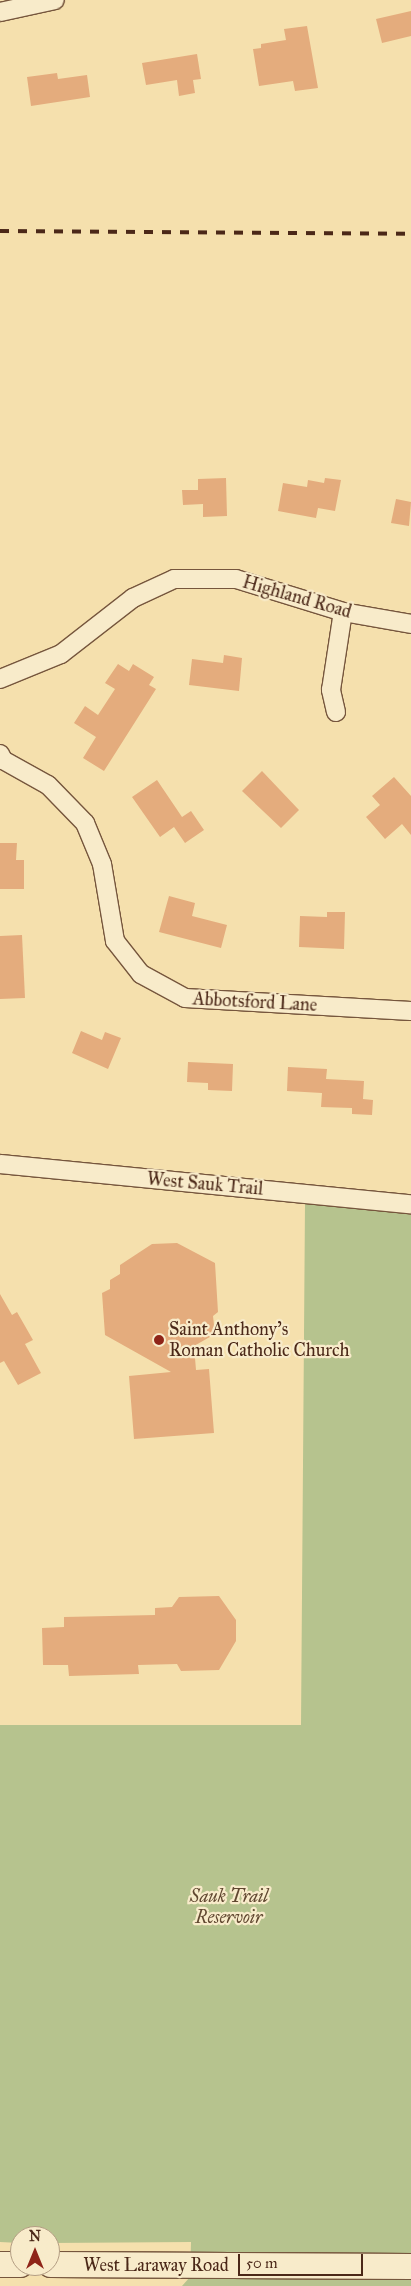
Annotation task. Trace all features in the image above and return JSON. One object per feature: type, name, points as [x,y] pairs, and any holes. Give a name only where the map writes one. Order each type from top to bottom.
[{"type":"main road","name":"West Laraway Road","points":[[60,2264],[411,2266]]},
{"type":"street","points":[[0,12],[55,0]]},
{"type":"street","name":"Highland Road","points":[[0,679],[61,654],[133,598],[174,579],[236,579],[342,612],[411,624]]},
{"type":"street","points":[[336,712],[331,690],[342,612]]},
{"type":"street","name":"Abbotsford Lane","points":[[0,754],[3,760],[48,785],[85,823],[102,864],[115,940],[141,974],[185,998],[411,1011]]},
{"type":"street","name":"West Sauk Trail","points":[[0,1164],[411,1204]]},
{"type":"green space","name":"Sauk Trail Reservoir","points":[[305,1203],[411,1213],[411,2286],[182,2286],[190,2277],[191,2242],[60,2243],[60,2226],[10,2226],[10,2242],[0,2242],[0,1725],[301,1725]]},
{"type":"building","points":[[411,11],[411,36],[382,43],[376,19]]},
{"type":"building","points":[[307,26],[318,88],[295,91],[293,81],[259,86],[253,49],[261,48],[261,44],[286,40],[284,29]]},
{"type":"building","points":[[197,54],[201,79],[193,80],[195,93],[179,96],[177,80],[146,85],[142,63]]},
{"type":"building","points":[[57,73],[58,79],[87,75],[90,97],[31,106],[27,77]]},
{"type":"building","points":[[226,478],[227,516],[203,517],[203,504],[183,505],[182,490],[198,490],[198,479]]},
{"type":"building","points":[[325,478],[341,480],[335,511],[318,508],[316,518],[278,511],[283,483],[307,487],[308,480],[324,483]]},
{"type":"building","points":[[396,499],[411,502],[409,526],[391,523]]},
{"type":"building","points":[[224,655],[242,658],[239,691],[189,685],[192,659],[223,663]]},
{"type":"building","points":[[118,664],[129,671],[133,664],[154,677],[149,685],[156,689],[104,771],[83,758],[96,737],[74,723],[85,706],[98,715],[115,689],[105,683]]},
{"type":"building","points":[[262,771],[299,810],[281,828],[242,791]]},
{"type":"building","points":[[394,777],[411,796],[411,835],[402,824],[385,839],[366,817],[380,805],[372,796]]},
{"type":"building","points":[[157,780],[182,817],[191,811],[204,830],[185,843],[174,827],[160,837],[132,797]]},
{"type":"building","points":[[0,843],[17,843],[16,860],[24,860],[24,889],[0,889]]},
{"type":"building","points":[[169,896],[195,903],[192,916],[227,925],[221,948],[159,932]]},
{"type":"building","points":[[327,912],[345,912],[344,949],[299,947],[300,916],[327,917]]},
{"type":"building","points":[[22,935],[25,998],[0,999],[0,936]]},
{"type":"building","points":[[81,1031],[102,1040],[105,1032],[121,1038],[108,1069],[72,1053]]},
{"type":"building","points":[[188,1062],[233,1064],[232,1091],[208,1090],[208,1083],[187,1082]]},
{"type":"building","points":[[288,1067],[327,1069],[326,1079],[364,1081],[363,1099],[373,1100],[372,1115],[352,1114],[352,1108],[321,1107],[322,1093],[287,1091]]},
{"type":"building","name":"Saint Anthony's Roman Catholic Church","points":[[177,1243],[215,1263],[218,1312],[213,1316],[215,1334],[194,1346],[196,1370],[209,1369],[214,1433],[134,1439],[129,1376],[171,1372],[105,1335],[102,1293],[110,1289],[110,1280],[120,1274],[120,1265],[152,1244]]},
{"type":"building","points":[[0,1294],[12,1315],[17,1312],[33,1340],[25,1344],[41,1373],[18,1385],[4,1361],[0,1363]]},
{"type":"building","points":[[219,1596],[236,1620],[236,1641],[219,1670],[181,1671],[177,1664],[138,1665],[139,1674],[69,1676],[68,1665],[43,1665],[42,1628],[64,1627],[64,1617],[155,1615],[155,1608],[172,1607],[179,1597]]},
{"type":"railway","points":[[0,231],[411,234]]},
{"type":"place","name":"Saint Anthony's Roman Catholic Church","points":[[159,1340]]}]
